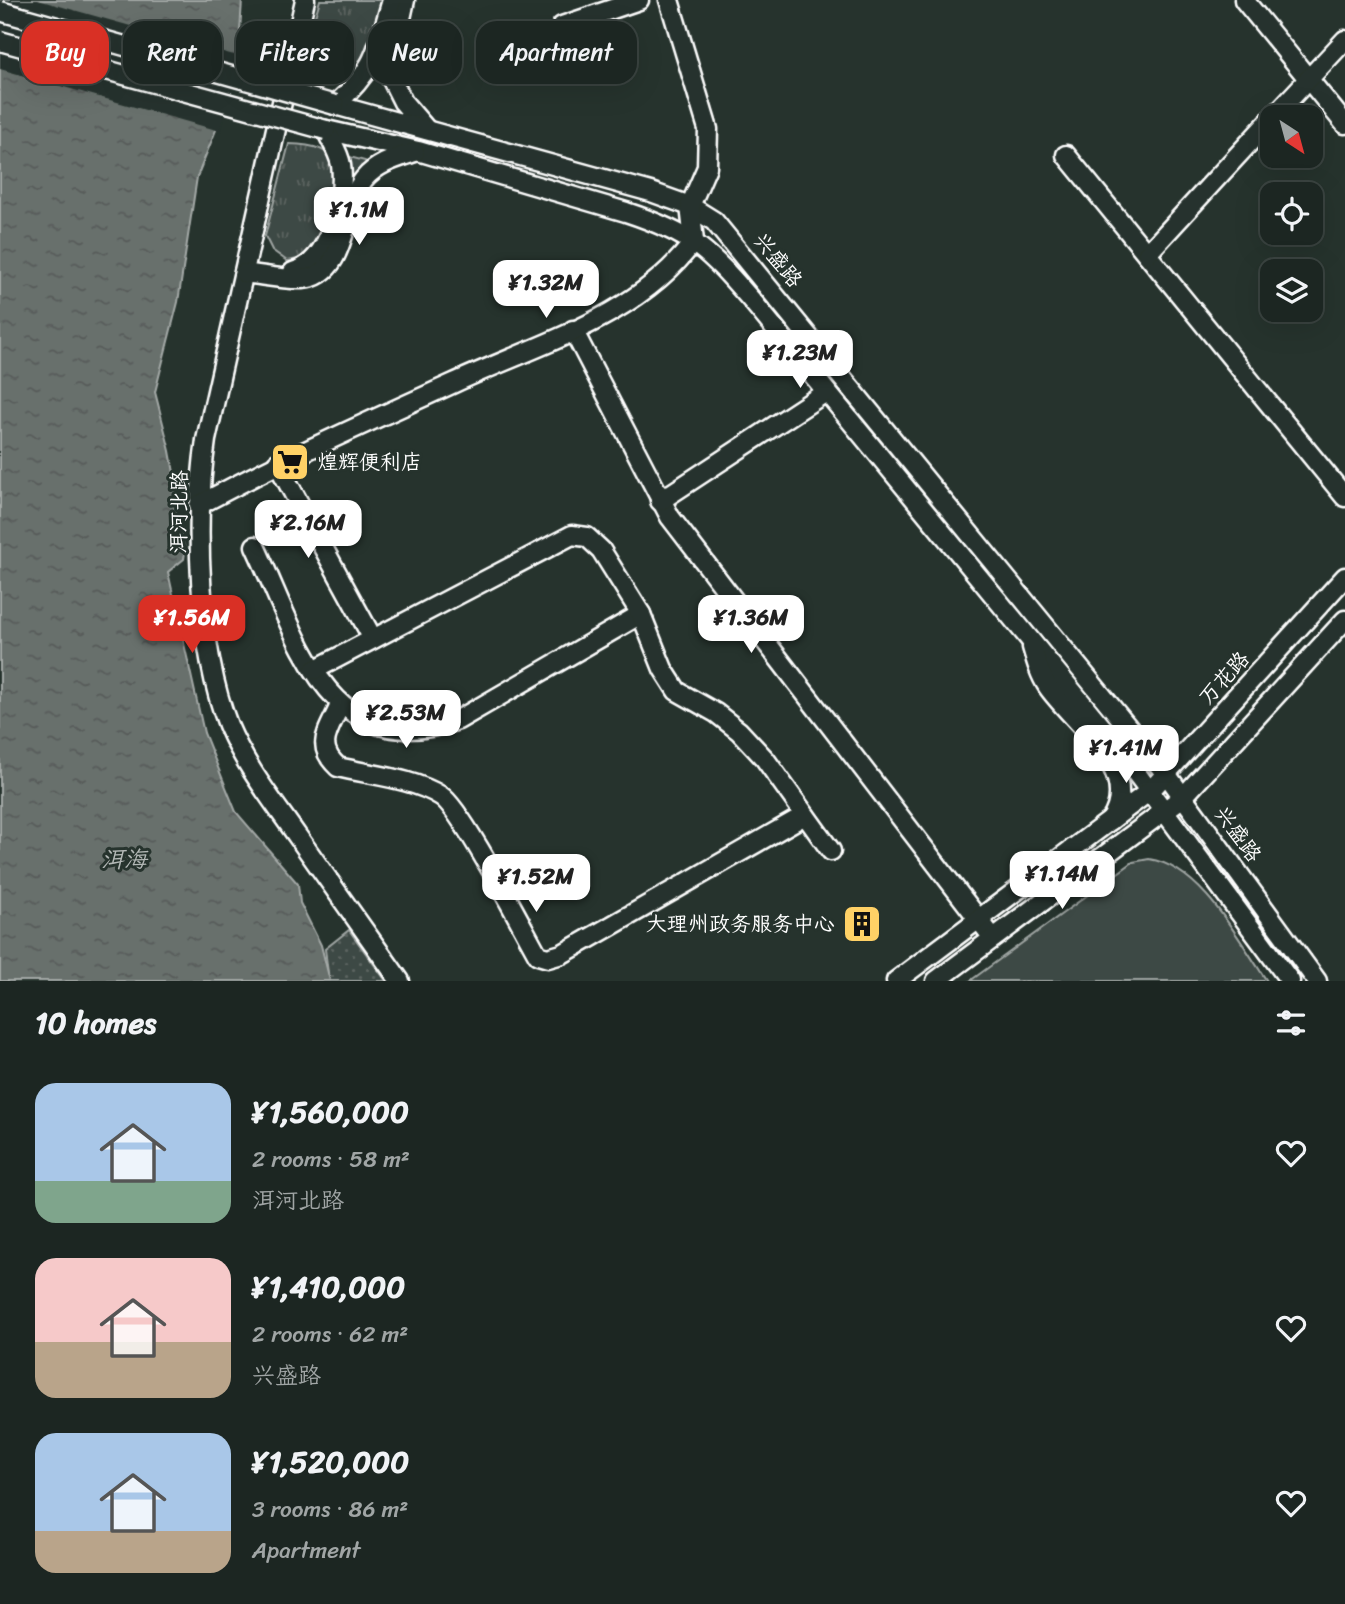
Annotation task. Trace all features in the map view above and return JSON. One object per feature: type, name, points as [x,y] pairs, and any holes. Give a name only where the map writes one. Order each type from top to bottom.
[{"type":"street","name":"洱河北路","points":[[305,0],[206,440],[199,505],[203,592],[212,660],[228,724],[262,786],[400,981]]},
{"type":"street","points":[[335,105],[360,83],[372,63],[392,0]]},
{"type":"street","points":[[405,0],[389,74],[403,102],[427,130]]},
{"type":"street","points":[[577,21],[639,0]]},
{"type":"street","points":[[199,505],[277,463],[573,330],[628,302],[676,265],[694,241],[690,206],[707,167],[708,129],[669,0]]},
{"type":"street","points":[[1244,0],[1345,124]]},
{"type":"street","name":"兴盛路","points":[[0,12],[690,206],[714,221],[736,244],[1167,775],[1317,981]]},
{"type":"street","points":[[1285,105],[1345,40]]},
{"type":"street","points":[[0,41],[326,130],[418,151],[658,222],[694,241],[713,257],[827,392],[1028,637],[1151,790],[1290,981]]},
{"type":"street","points":[[276,277],[306,269],[328,243],[342,178],[341,162],[326,130]]},
{"type":"street","points":[[1147,254],[1260,132]]},
{"type":"street","points":[[244,273],[304,279],[323,271],[341,240],[362,182],[389,160],[418,151]]},
{"type":"street","points":[[1066,155],[1345,497]]},
{"type":"street","points":[[573,330],[660,500],[993,938]]},
{"type":"street","points":[[660,500],[827,392]]},
{"type":"street","points":[[277,463],[373,639]]},
{"type":"street","points":[[314,670],[572,535],[587,537],[601,550],[641,614],[663,669],[677,691],[716,713],[739,731],[765,759],[831,851]]},
{"type":"street","points":[[255,546],[314,670],[340,705],[376,726],[399,731],[433,728],[483,707],[641,614]]},
{"type":"street","name":"万花路","points":[[896,981],[1151,790],[1345,577]]},
{"type":"street","points":[[936,981],[1183,797],[1344,625]]},
{"type":"street","points":[[1028,637],[1048,688],[1114,769],[1120,803],[1108,824]]},
{"type":"street","points":[[340,705],[324,743],[327,757],[338,768],[425,788],[443,797],[460,820],[538,955],[548,958],[562,954],[805,815]]},
{"type":"green space","points":[[320,0],[384,0],[378,21],[368,21],[368,54],[354,67],[354,21],[314,21]]},
{"type":"green space","points":[[289,144],[320,149],[329,155],[335,172],[321,241],[306,256],[287,261],[272,250],[265,236]]},
{"type":"green space","points":[[346,156],[365,161],[369,168],[349,182]]},
{"type":"green space","points":[[1149,859],[1168,865],[1186,876],[1202,891],[1231,927],[1267,981],[970,981],[1133,862]]},
{"type":"green space","points":[[349,930],[386,981],[329,981],[325,949]]},
{"type":"water","name":"洱海","points":[[0,0],[242,0],[241,21],[236,21],[236,59],[216,130],[197,177],[178,302],[155,392],[170,451],[177,489],[175,509],[185,552],[184,559],[168,572],[204,733],[236,812],[298,884],[300,903],[321,945],[330,981],[0,981]]},
{"type":"pier","points":[[0,0],[38,0],[123,24],[123,84],[222,84],[222,52],[236,56],[236,75],[220,131],[53,84],[109,84],[109,21],[21,21],[21,75],[0,69]]},
{"type":"place","name":"煌辉便利店","points":[[290,462]]},
{"type":"place","name":"大理州政务服务中心","points":[[862,924]]}]
